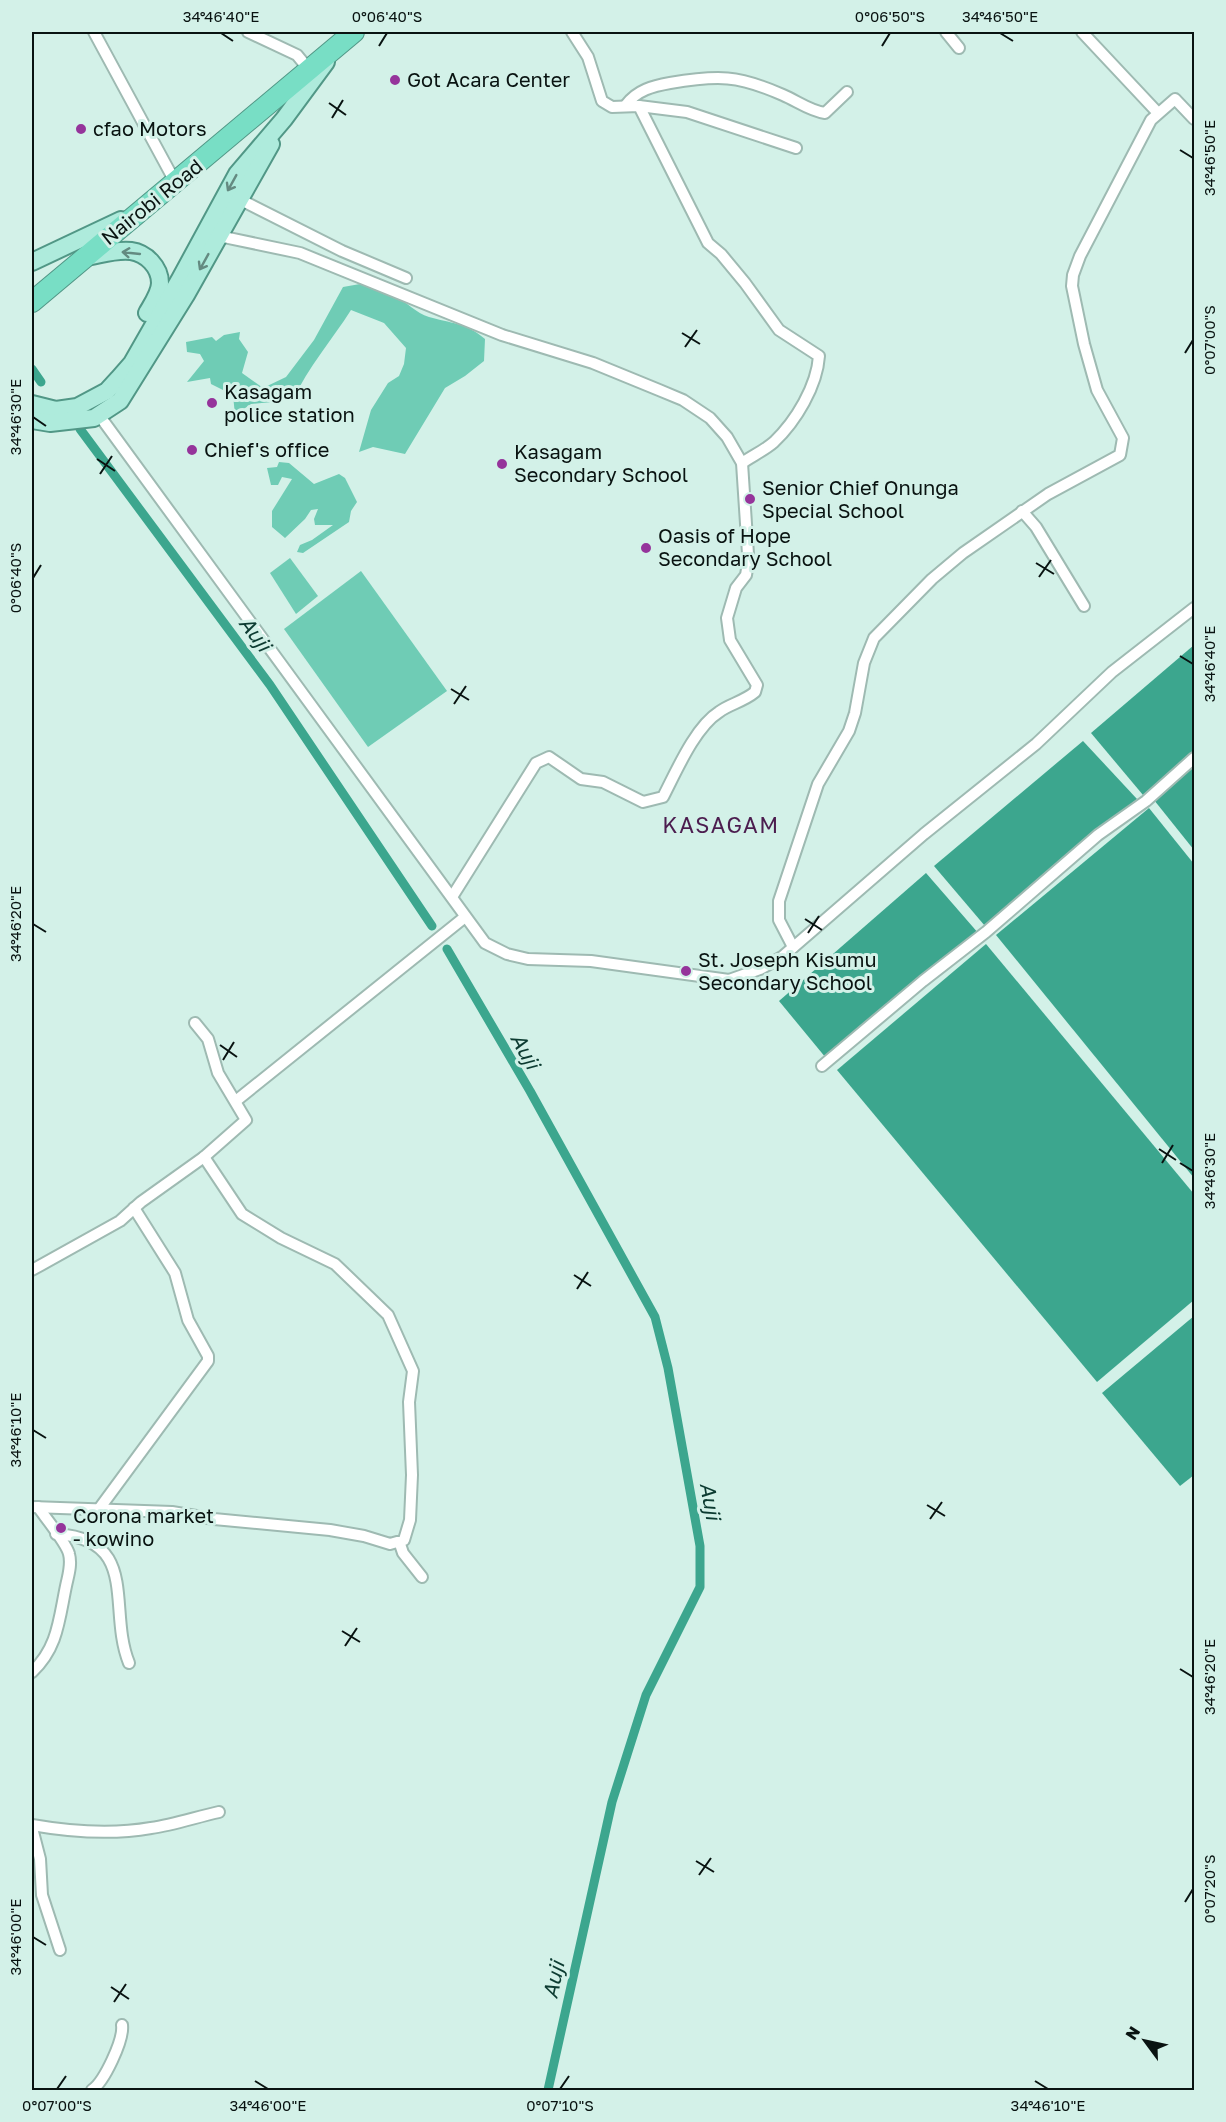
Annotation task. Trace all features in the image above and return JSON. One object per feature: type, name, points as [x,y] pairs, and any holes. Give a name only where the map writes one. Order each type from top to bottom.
[{"type":"highway","name":"Nairobi Road","points":[[32,294],[306,66],[349,34]]},
{"type":"highway","name":"Nairobi Road","points":[[32,302],[349,34]]},
{"type":"main road","points":[[32,404],[56,410],[77,407],[107,392],[132,363],[237,174],[284,119],[349,34]]},
{"type":"main road","points":[[32,420],[72,422],[99,415],[120,401],[144,365],[241,200],[284,119]]},
{"type":"main road","points":[[32,262],[121,220]]},
{"type":"main road","points":[[32,394],[62,401],[80,398],[104,381],[151,307],[160,283],[152,261],[144,254],[123,251],[85,257]]},
{"type":"street","points":[[94,32],[173,178]]},
{"type":"street","points":[[248,32],[297,55],[306,66]]},
{"type":"street","points":[[572,32],[588,57],[602,101],[612,107],[626,105],[687,112],[796,148]]},
{"type":"street","points":[[946,32],[959,48]]},
{"type":"street","points":[[1082,32],[1158,113]]},
{"type":"street","points":[[626,105],[633,95],[661,84],[714,76],[748,81],[820,112],[830,110],[847,92]]},
{"type":"street","points":[[794,946],[779,920],[779,901],[818,784],[852,722],[864,663],[874,638],[932,579],[1048,494],[1114,460],[1123,447],[1123,438],[1118,425],[1097,390],[1090,370],[1072,275],[1080,255],[1158,113],[1175,99],[1194,119]]},
{"type":"street","points":[[639,106],[701,233],[745,283],[779,330],[819,356],[818,369],[802,405],[774,442],[742,463]]},
{"type":"street","points":[[241,200],[342,251],[406,278]]},
{"type":"street","points":[[219,236],[300,253],[502,335],[592,363],[683,400],[710,418],[727,437],[742,463],[747,569],[746,575],[736,588],[727,618],[730,640],[757,685],[755,692],[737,705],[719,711],[701,730],[663,797],[643,802],[603,782],[581,779],[549,757],[542,758],[536,763],[452,897]]},
{"type":"street","points":[[99,415],[465,917],[491,948],[528,959],[591,961],[729,980],[760,969],[782,957],[924,834],[1036,744],[1112,672],[1194,608]]},
{"type":"street","points":[[1022,511],[1036,527],[1084,606]]},
{"type":"street","points":[[822,1066],[923,981],[986,933],[1098,836],[1146,801],[1194,758]]},
{"type":"street","points":[[237,1100],[465,917]]},
{"type":"street","points":[[32,1270],[106,1230],[204,1157],[246,1120],[237,1100],[218,1073],[208,1039],[195,1023]]},
{"type":"street","points":[[204,1157],[242,1214],[281,1238],[335,1264],[388,1315],[413,1371],[409,1402],[412,1475],[410,1520],[407,1534],[400,1544]]},
{"type":"street","points":[[99,1509],[208,1361],[208,1356],[188,1320],[175,1273],[134,1208]]},
{"type":"street","points":[[35,1507],[152,1510],[356,1534],[390,1544],[400,1544]]},
{"type":"street","points":[[32,1672],[48,1654],[62,1616],[70,1556],[35,1507]]},
{"type":"street","points":[[56,1534],[85,1539],[102,1550],[111,1561],[119,1597],[122,1645],[129,1663]]},
{"type":"street","points":[[400,1544],[403,1554],[422,1577]]},
{"type":"street","points":[[60,1950],[42,1895],[40,1859],[32,1827],[76,1833],[119,1832],[152,1828],[219,1812]]},
{"type":"street","points":[[92,2091],[114,2055],[123,2031],[122,2025]]},
{"type":"shaded area","points":[[360,284],[396,297],[424,315],[465,327],[485,339],[484,361],[445,388],[405,454],[373,447],[359,452],[371,410],[388,383],[399,376],[404,364],[406,348],[384,323],[351,310],[313,365],[293,400],[251,404],[235,415],[233,395],[211,384],[210,378],[187,382],[204,361],[200,354],[187,352],[186,342],[212,337],[216,341],[224,335],[240,332],[239,339],[248,352],[242,373],[263,388],[286,377],[314,340],[343,287]]},
{"type":"shaded area","points":[[279,462],[289,463],[314,484],[339,474],[345,478],[357,502],[351,511],[349,522],[303,553],[297,552],[300,545],[312,540],[333,525],[315,525],[314,519],[318,509],[311,510],[285,538],[272,527],[272,511],[292,479],[282,477],[278,485],[271,485],[267,468],[277,467]]},
{"type":"shaded area","points":[[290,558],[318,596],[296,614],[270,573]]},
{"type":"shaded area","points":[[361,571],[447,691],[368,747],[284,629]]},
{"type":"shaded area","points":[[1194,645],[1194,751],[1143,795],[1091,733]]},
{"type":"shaded area","points":[[1083,741],[1137,799],[985,926],[934,866]]},
{"type":"shaded area","points":[[1194,767],[1194,850],[1154,800]]},
{"type":"shaded area","points":[[1149,808],[1194,864],[1194,1178],[996,935]]},
{"type":"shaded area","points":[[926,873],[979,934],[826,1058],[779,1001]]},
{"type":"shaded area","points":[[986,944],[1194,1194],[1194,1300],[1097,1382],[837,1070]]},
{"type":"shaded area","points":[[1194,1316],[1194,1475],[1180,1486],[1102,1393]]},
{"type":"waterway","points":[[32,369],[41,382]]},
{"type":"waterway","name":"Auji","points":[[80,429],[270,685],[432,926]]},
{"type":"waterway","name":"Auji","points":[[447,949],[530,1091],[655,1317],[668,1368],[700,1546],[700,1587],[646,1695],[612,1802],[548,2090]]},
{"type":"place","name":"Got Acara Center","points":[[395,80]]},
{"type":"place","name":"cfao Motors","points":[[81,129]]},
{"type":"place","name":"Kasagam police station","points":[[212,403]]},
{"type":"place","name":"Chief's office","points":[[192,450]]},
{"type":"place","name":"Kasagam Secondary School","points":[[502,464]]},
{"type":"place","name":"Senior Chief Onunga Special School","points":[[750,499]]},
{"type":"place","name":"Oasis of Hope Secondary School","points":[[646,548]]},
{"type":"place","name":"St. Joseph Kisumu Secondary School","points":[[686,971]]},
{"type":"place","name":"Corona market - kowino","points":[[61,1528]]},
{"type":"district","name":"KASAGAM","points":[[721,825]]}]
